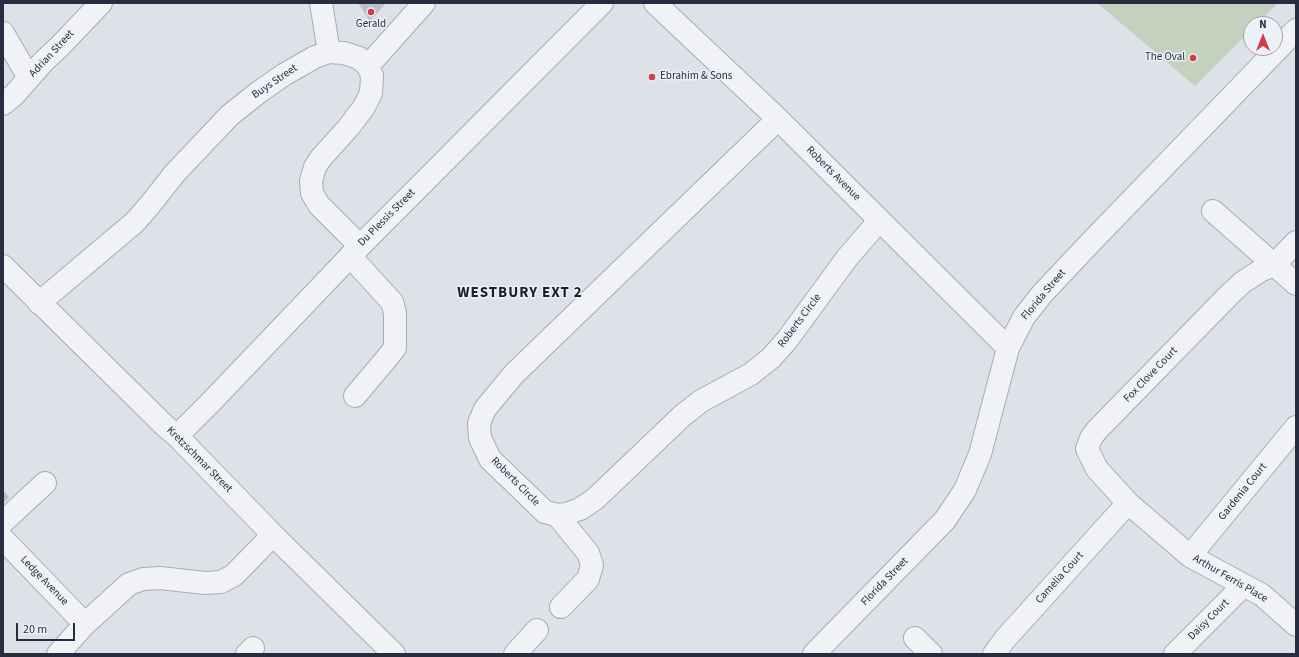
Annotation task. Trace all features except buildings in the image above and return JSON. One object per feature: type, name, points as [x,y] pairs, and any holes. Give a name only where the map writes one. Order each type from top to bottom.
[{"type":"street","points":[[321,3],[329,52]]},
{"type":"street","points":[[355,396],[395,348],[395,313],[392,302],[312,193],[311,181],[315,167],[321,158],[348,128],[364,107],[371,93],[372,76],[368,66],[424,3]]},
{"type":"street","name":"Du Plessis Street","points":[[177,436],[355,251],[602,3]]},
{"type":"street","name":"Roberts Avenue","points":[[655,3],[778,119],[1008,348]]},
{"type":"street","name":"Adrian Street","points":[[3,104],[14,96],[43,62],[60,46],[93,6]]},
{"type":"street","name":"Florida Street","points":[[814,654],[945,520],[965,490],[980,454],[1008,348],[1024,317],[1042,294],[1091,242],[1296,30]]},
{"type":"street","points":[[3,33],[29,78]]},
{"type":"street","name":"Buys Street","points":[[39,303],[135,222],[175,173],[230,115],[259,92],[285,74],[315,57],[329,52],[349,54],[359,58],[368,66]]},
{"type":"street","name":"Roberts Circle","points":[[778,119],[514,374],[485,409],[479,423],[480,438],[490,459],[546,512],[557,516],[580,509],[595,499],[682,416],[701,401],[751,374],[771,358],[787,340],[847,258],[879,221]]},
{"type":"street","points":[[1213,211],[1296,284]]},
{"type":"street","points":[[1274,265],[1296,242]]},
{"type":"street","name":"Fox Clove Court","points":[[1128,503],[1097,469],[1090,458],[1087,449],[1091,438],[1243,282],[1260,271],[1274,265]]},
{"type":"street","name":"Kretzschmar Street","points":[[3,266],[39,303],[177,436],[273,535],[394,654]]},
{"type":"street","name":"Gardenia Court","points":[[1190,556],[1296,427]]},
{"type":"street","points":[[3,522],[45,483]]},
{"type":"street","name":"Arthur Ferris Place","points":[[1128,503],[1190,556],[1262,595],[1296,624]]},
{"type":"street","name":"Camelia Court","points":[[994,654],[1010,633],[1128,503]]},
{"type":"street","points":[[557,516],[588,553],[592,566],[588,579],[561,607]]},
{"type":"street","points":[[60,653],[85,624],[129,584],[143,579],[160,578],[204,583],[221,582],[234,575],[273,535]]},
{"type":"street","name":"Ledge Avenue","points":[[3,539],[85,624]]},
{"type":"street","name":"Daisy Court","points":[[1175,654],[1243,586]]},
{"type":"street","points":[[515,654],[537,630]]},
{"type":"street","points":[[916,638],[931,654]]},
{"type":"green space","name":"The Oval","points":[[1097,3],[1278,3],[1265,16],[1243,16],[1243,38],[1195,86]]},
{"type":"place","name":"Gerald","points":[[371,12]]},
{"type":"place","name":"The Oval","points":[[1193,58]]},
{"type":"place","name":"Ebrahim & Sons","points":[[652,77]]},
{"type":"district","name":"WESTBURY EXT 2","points":[[520,294]]}]
